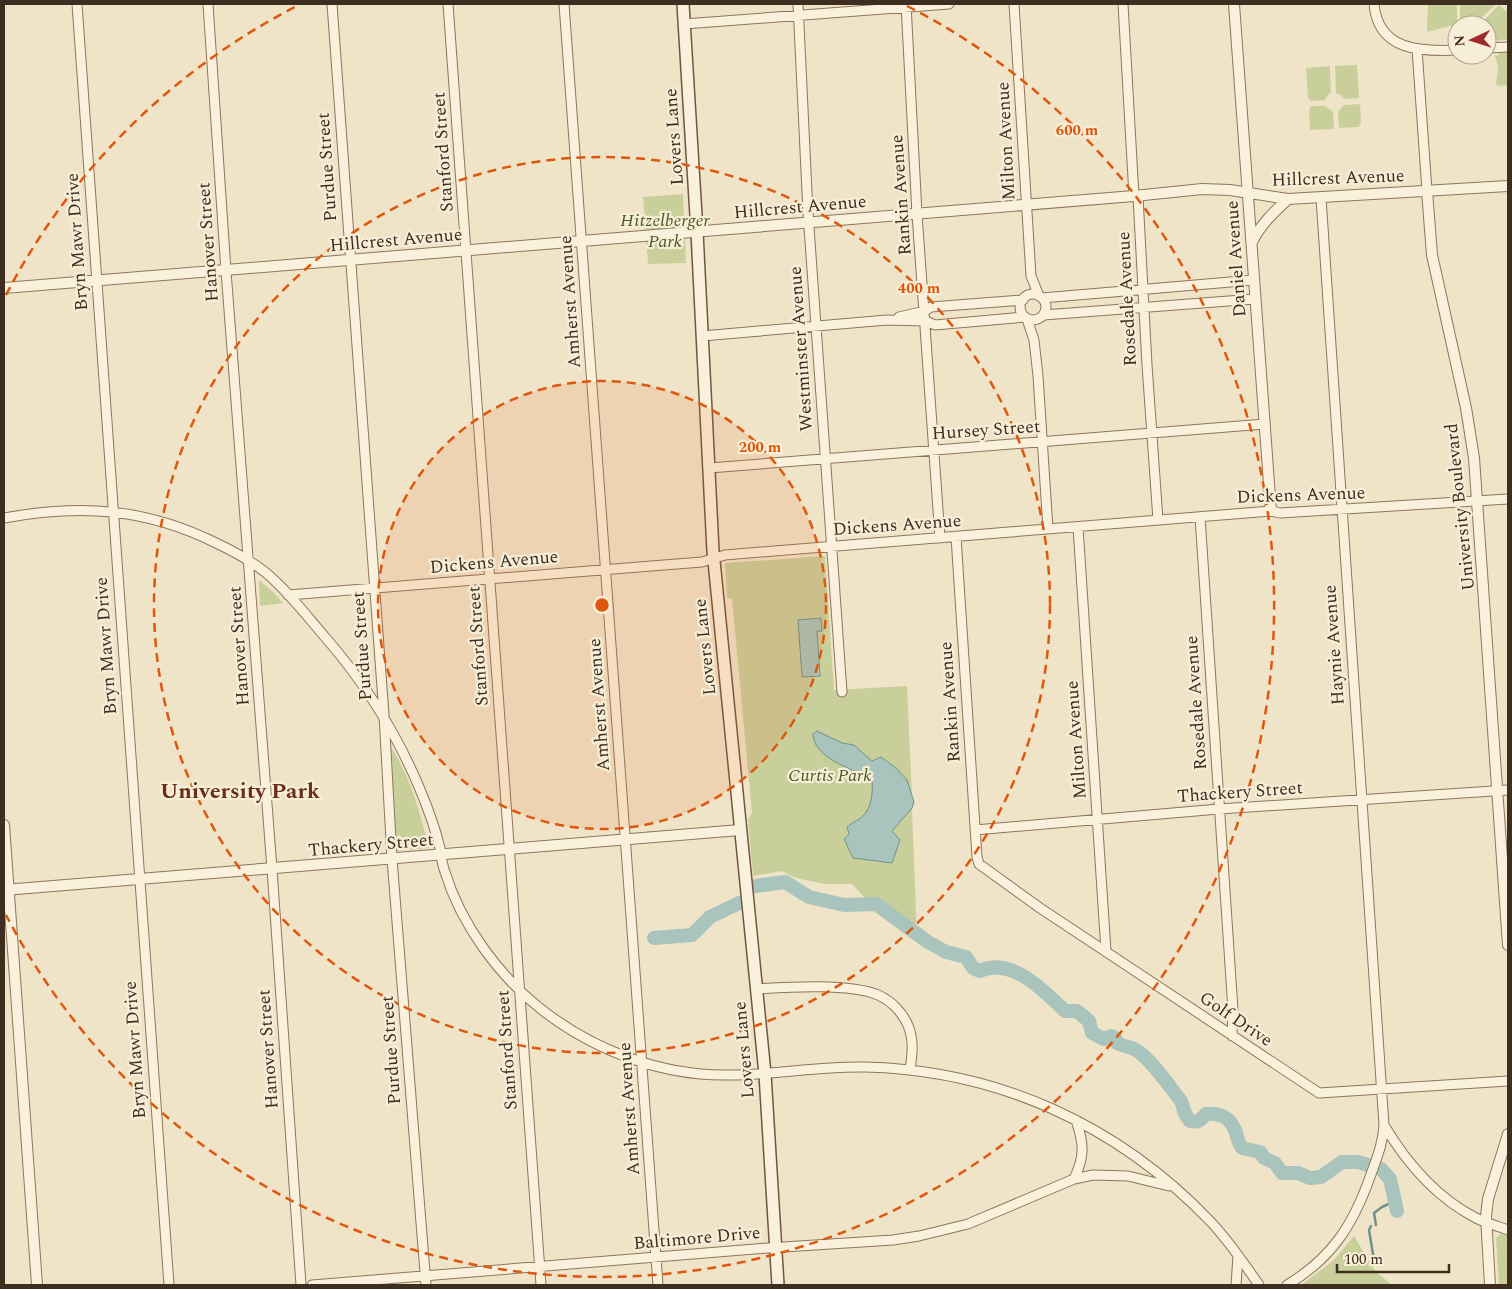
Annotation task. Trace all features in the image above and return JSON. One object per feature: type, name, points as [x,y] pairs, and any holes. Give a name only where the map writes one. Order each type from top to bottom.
[{"type":"main road","name":"Lovers Lane","points":[[683,4],[714,558],[765,1074],[778,1285]]},
{"type":"street","name":"Bryn Mawr Drive","points":[[77,4],[169,1285]]},
{"type":"street","name":"Hanover Street","points":[[208,4],[301,1285]]},
{"type":"street","name":"Purdue Street","points":[[332,4],[384,715],[392,859],[425,1281]]},
{"type":"street","name":"Stanford Street","points":[[448,4],[541,1285]]},
{"type":"street","name":"Amherst Avenue","points":[[564,4],[658,1285]]},
{"type":"street","name":"Westminster Avenue","points":[[798,4],[815,326],[842,692]]},
{"type":"street","points":[[684,24],[799,16],[906,5],[949,4]]},
{"type":"street","name":"Milton Avenue","points":[[1014,4],[1031,276],[1041,297]]},
{"type":"street","name":"Rosedale Avenue","points":[[1123,4],[1144,289],[1158,520]]},
{"type":"street","name":"Daniel Avenue","points":[[1234,4],[1271,511]]},
{"type":"street","points":[[1374,4],[1379,28],[1394,42],[1417,49],[1447,50]]},
{"type":"street","name":"Rankin Avenue","points":[[906,5],[917,214],[940,538]]},
{"type":"street","name":"University Boulevard","points":[[1417,49],[1432,255],[1466,408],[1474,458],[1508,945]]},
{"type":"street","name":"Hillcrest Avenue","points":[[4,288],[1136,196],[1202,189],[1230,190],[1288,199],[1508,186]]},
{"type":"street","name":"Haynie Avenue","points":[[1321,198],[1380,1090],[1384,1125]]},
{"type":"street","points":[[1251,243],[1259,228],[1288,199]]},
{"type":"street","name":"Milton Avenue","points":[[1024,298],[1031,276]]},
{"type":"street","points":[[887,320],[925,311],[930,307],[1024,298],[1032,294],[1041,297],[1254,280]]},
{"type":"street","points":[[1034,340],[1046,306],[1041,297]]},
{"type":"street","points":[[1024,298],[1020,309],[1026,318],[1034,340],[1038,376],[1048,529]]},
{"type":"street","points":[[702,336],[887,320],[926,321],[935,325],[1026,318],[1034,320],[1042,317],[1255,299]]},
{"type":"street","name":"Hursey Street","points":[[709,468],[1265,424]]},
{"type":"street","name":"Dickens Avenue","points":[[288,595],[702,562],[725,555],[1271,511],[1280,513],[1342,510],[1508,499]]},
{"type":"street","points":[[4,518],[65,510],[113,512],[159,520],[180,527],[227,548],[263,571],[288,595],[344,659],[384,715],[420,790],[439,846],[445,874],[469,924],[497,964],[519,990],[542,1010],[581,1036],[620,1054],[641,1061],[700,1074],[765,1074],[844,1068],[910,1070],[1001,1088],[1076,1120],[1102,1134],[1143,1161],[1212,1224],[1259,1285]]},
{"type":"street","name":"Rosedale Avenue","points":[[1200,517],[1233,1010],[1232,1036]]},
{"type":"street","name":"Milton Avenue","points":[[1078,527],[1106,951]]},
{"type":"street","name":"Rankin Avenue","points":[[956,537],[976,857],[979,864]]},
{"type":"street","name":"Thackery Street","points":[[975,830],[1219,809],[1508,790]]},
{"type":"street","points":[[4,825],[6,890],[37,1285]]},
{"type":"street","name":"Thackery Street","points":[[6,890],[740,830]]},
{"type":"street","name":"Golf Drive","points":[[979,864],[1040,908],[1319,1093],[1508,1081]]},
{"type":"street","points":[[756,989],[828,988],[864,991],[884,998],[898,1010],[909,1028],[912,1052],[910,1070]]},
{"type":"street","points":[[1074,1179],[1081,1163],[1083,1151],[1076,1120]]},
{"type":"street","points":[[1287,1285],[1314,1266],[1328,1253],[1354,1216],[1380,1150],[1384,1125]]},
{"type":"street","points":[[1384,1125],[1416,1171],[1452,1202],[1467,1213],[1508,1230]]},
{"type":"street","points":[[1490,1285],[1486,1222],[1488,1198],[1508,1134]]},
{"type":"street","name":"Baltimore Drive","points":[[312,1285],[425,1281],[540,1267],[775,1247],[893,1240],[944,1231],[995,1213],[1074,1179],[1093,1175],[1128,1176],[1174,1188]]},
{"type":"street","points":[[1236,1285],[1238,1256]]},
{"type":"green space","points":[[1428,4],[1457,4],[1457,15],[1447,15],[1447,27],[1427,32]]},
{"type":"green space","points":[[1460,4],[1496,4],[1484,15],[1460,15]]},
{"type":"green space","points":[[1499,5],[1508,13],[1508,40],[1497,41],[1497,15],[1489,15]]},
{"type":"green space","points":[[1499,52],[1508,52],[1508,85],[1499,86],[1496,84],[1497,56]]},
{"type":"green space","points":[[1357,65],[1359,98],[1344,99],[1336,93],[1335,66]]},
{"type":"green space","points":[[1330,66],[1331,93],[1325,100],[1311,101],[1308,98],[1306,68]]},
{"type":"green space","points":[[1360,104],[1361,121],[1359,127],[1339,128],[1338,112],[1344,105]]},
{"type":"green space","points":[[1311,106],[1325,106],[1333,112],[1334,129],[1310,130],[1309,110]]},
{"type":"green space","name":"Hitzelberger Park","points":[[683,194],[686,263],[648,264],[643,197]]},
{"type":"green space","name":"Curtis Park","points":[[825,556],[834,690],[907,686],[912,796],[914,802],[912,808],[917,939],[878,912],[852,884],[825,884],[793,877],[782,871],[753,876],[748,819],[752,813],[732,599],[727,598],[725,563]]},
{"type":"green space","points":[[259,580],[272,591],[283,603],[260,606]]},
{"type":"green space","points":[[389,744],[409,781],[429,848],[396,851]]},
{"type":"green space","points":[[1500,1234],[1508,1236],[1508,1285],[1499,1285],[1496,1238]]},
{"type":"green space","points":[[1354,1236],[1375,1271],[1392,1285],[1301,1285],[1333,1261]]},
{"type":"water","points":[[821,618],[822,631],[817,631],[820,676],[802,677],[798,620]]},
{"type":"water","points":[[817,731],[842,743],[854,745],[872,761],[881,757],[897,769],[907,780],[914,802],[912,808],[892,831],[900,840],[892,863],[853,858],[844,839],[849,834],[847,827],[861,818],[868,810],[872,795],[872,780],[826,756],[815,742],[813,734]]},
{"type":"waterway","points":[[755,886],[785,882],[809,897],[844,905],[876,904],[928,942],[946,952],[966,957],[973,968],[980,971],[1003,968],[1015,972],[1037,986],[1065,1011],[1077,1011],[1089,1021],[1092,1033],[1104,1039],[1111,1036],[1115,1038],[1117,1043],[1142,1054],[1160,1073],[1181,1101],[1187,1118],[1190,1121],[1195,1122],[1206,1114],[1223,1116],[1233,1125],[1242,1148],[1260,1152],[1264,1158],[1275,1163],[1282,1173],[1298,1173],[1310,1178],[1321,1177],[1342,1162],[1358,1162],[1381,1169],[1390,1179],[1397,1211]]},
{"type":"waterway","points":[[654,938],[692,935],[710,917],[739,903]]},
{"type":"waterway","points":[[1376,1225],[1374,1213],[1395,1201]]},
{"type":"waterway","points":[[1371,1226],[1369,1230],[1374,1260]]},
{"type":"district","name":"University Park","points":[[240,791]]}]
